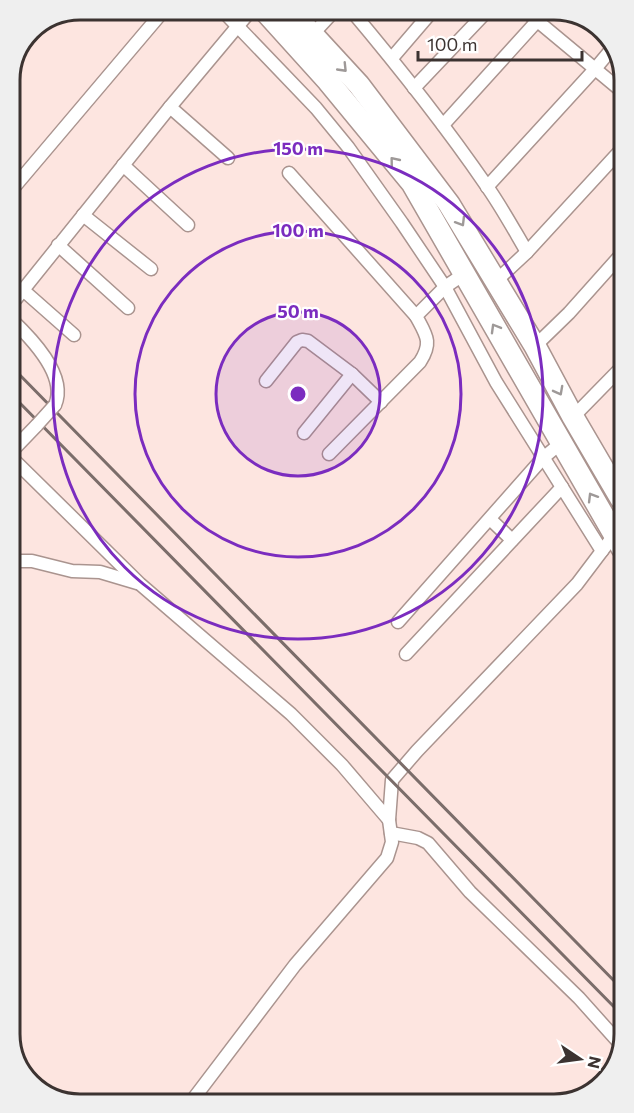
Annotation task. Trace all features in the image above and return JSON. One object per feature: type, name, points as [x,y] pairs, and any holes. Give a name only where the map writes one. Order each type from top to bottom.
[{"type":"highway","points":[[272,20],[328,81],[412,183],[561,443],[613,544]]},
{"type":"highway","points":[[298,20],[359,85],[449,204],[535,346],[573,417],[614,472]]},
{"type":"street","points":[[20,180],[156,20]]},
{"type":"street","points":[[198,1093],[295,965],[387,858],[391,848],[388,820],[392,780],[613,544],[562,487],[496,382],[445,287],[348,147],[316,108],[231,20]]},
{"type":"street","points":[[20,294],[58,244],[243,20]]},
{"type":"street","points":[[312,36],[326,20]]},
{"type":"street","points":[[359,20],[392,58],[443,125],[487,187],[527,252]]},
{"type":"street","points":[[392,58],[425,20]]},
{"type":"street","points":[[414,88],[479,20]]},
{"type":"street","points":[[443,125],[537,22],[614,85]]},
{"type":"street","points":[[487,187],[608,53]]},
{"type":"street","points":[[170,107],[228,158]]},
{"type":"street","points":[[496,281],[527,252],[614,157]]},
{"type":"street","points":[[123,165],[188,225]]},
{"type":"street","points":[[290,173],[416,316],[427,336],[428,344],[420,362],[329,454]]},
{"type":"street","points":[[83,215],[151,270]]},
{"type":"street","points":[[58,244],[128,308]]},
{"type":"street","points":[[535,346],[614,264]]},
{"type":"street","points":[[416,316],[445,287],[464,274]]},
{"type":"street","points":[[23,290],[74,335]]},
{"type":"street","points":[[20,328],[38,347],[52,370],[58,395],[55,405],[20,443]]},
{"type":"street","points":[[266,381],[297,342],[308,341],[352,374],[381,402]]},
{"type":"street","points":[[304,433],[352,374]]},
{"type":"street","points":[[573,417],[614,375]]},
{"type":"street","points":[[398,622],[543,458],[561,443]]},
{"type":"street","points":[[20,466],[140,584],[291,714],[342,765],[388,820]]},
{"type":"street","points":[[406,654],[562,487]]},
{"type":"street","points":[[490,519],[512,540]]},
{"type":"street","points":[[20,561],[32,561],[72,572],[100,572],[140,584]]},
{"type":"street","points":[[391,833],[418,838],[428,843],[470,892],[579,998],[614,1037]]},
{"type":"railway","points":[[20,375],[614,981]]},
{"type":"railway","points":[[20,403],[614,1007]]}]
